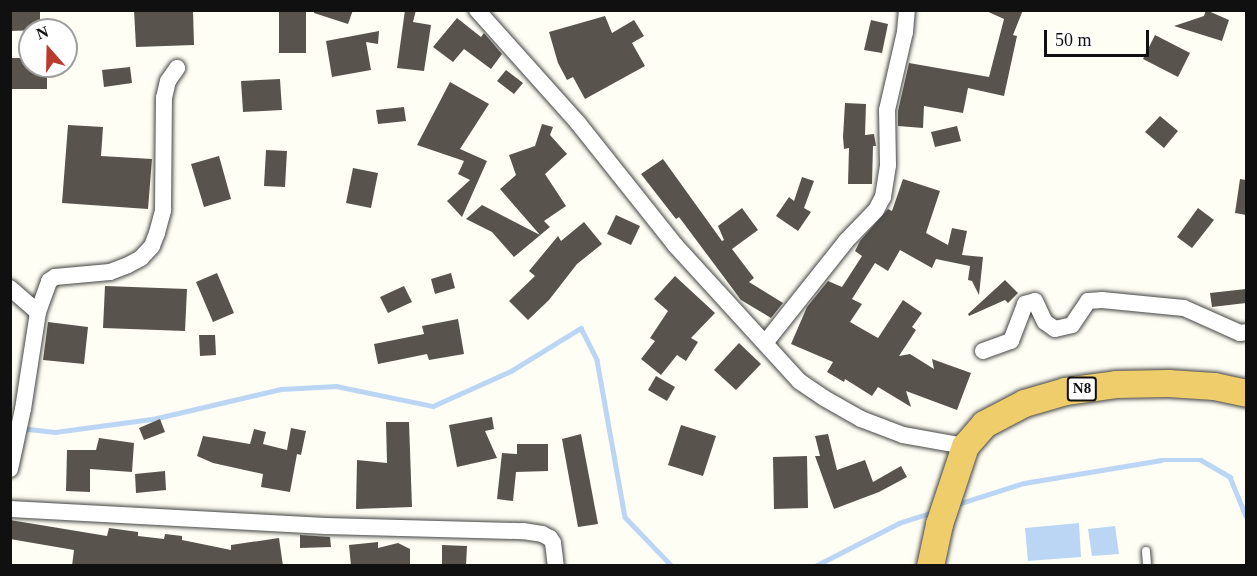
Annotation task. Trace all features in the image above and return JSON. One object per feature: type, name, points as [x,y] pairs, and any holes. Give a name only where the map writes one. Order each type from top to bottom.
[{"type":"highway","name":"N8","points":[[930,565],[939,524],[965,446],[984,424],[1024,403],[1065,391],[1116,384],[1168,383],[1214,386],[1246,393]]},
{"type":"street","points":[[477,10],[578,123],[675,245],[800,381],[824,398],[861,418],[903,435],[965,446]]},
{"type":"street","points":[[765,344],[846,241],[876,210],[883,197],[888,165],[887,110],[908,10]]},
{"type":"street","points":[[10,469],[20,428],[38,312],[51,278],[110,272],[141,258],[152,246],[163,210],[164,98],[168,81],[177,68]]},
{"type":"street","points":[[10,288],[38,312]]},
{"type":"street","points":[[983,351],[1011,341],[1024,304],[1035,301],[1045,322],[1055,329],[1072,325],[1088,301],[1102,300],[1184,308],[1240,333],[1246,332]]},
{"type":"street","points":[[10,509],[326,526],[523,531],[542,534],[549,538],[553,543],[556,566]]},
{"type":"lane","points":[[1146,551],[1147,566]]},
{"type":"water","points":[[1079,523],[1081,557],[1028,561],[1025,528]]},
{"type":"water","points":[[1115,526],[1119,554],[1092,556],[1088,529]]},
{"type":"building","points":[[10,10],[40,10],[40,18],[18,18],[18,31],[10,31]]},
{"type":"building","points":[[134,10],[193,10],[194,45],[136,47]]},
{"type":"building","points":[[279,10],[306,10],[306,53],[279,53]]},
{"type":"building","points":[[314,10],[353,10],[348,24],[314,13]]},
{"type":"building","points":[[405,10],[416,10],[413,22],[431,25],[424,71],[397,68]]},
{"type":"building","points":[[984,10],[1023,10],[1013,35],[1017,36],[1004,96],[968,88],[963,113],[924,106],[923,128],[898,126],[898,111],[909,63],[989,77],[1004,19]]},
{"type":"building","points":[[1206,10],[1229,20],[1222,41],[1174,26],[1204,16]]},
{"type":"building","points":[[605,16],[612,33],[634,20],[644,36],[632,43],[645,66],[585,99],[573,77],[567,80],[558,63],[549,32]]},
{"type":"building","points":[[457,18],[481,37],[484,33],[502,54],[491,69],[464,49],[453,62],[433,47]]},
{"type":"building","points":[[871,20],[888,24],[882,53],[864,50]]},
{"type":"building","points":[[379,31],[378,44],[366,42],[371,70],[332,77],[326,41]]},
{"type":"building","points":[[1155,35],[1190,53],[1178,77],[1143,59]]},
{"type":"building","points":[[10,58],[18,58],[18,78],[47,78],[47,89],[10,89]]},
{"type":"building","points":[[130,67],[132,83],[104,87],[102,70]]},
{"type":"building","points":[[506,70],[523,83],[514,94],[497,81]]},
{"type":"building","points":[[280,79],[282,110],[243,112],[241,81]]},
{"type":"building","points":[[450,82],[489,104],[460,149],[487,161],[462,217],[447,201],[470,180],[458,174],[464,161],[417,145]]},
{"type":"building","points":[[845,103],[866,104],[865,135],[874,134],[876,146],[873,146],[872,184],[848,184],[849,148],[844,149],[843,137]]},
{"type":"building","points":[[404,107],[406,121],[378,124],[376,110]]},
{"type":"building","points":[[1160,116],[1178,131],[1164,148],[1145,132]]},
{"type":"building","points":[[542,124],[553,127],[550,135],[567,154],[545,174],[566,206],[544,221],[550,227],[514,257],[492,232],[466,219],[482,205],[540,235],[500,189],[516,175],[509,155],[535,146]]},
{"type":"building","points":[[68,125],[103,127],[101,156],[152,159],[148,209],[62,203]]},
{"type":"building","points":[[957,126],[961,141],[935,147],[931,132]]},
{"type":"building","points":[[266,150],[287,151],[285,187],[264,186]]},
{"type":"building","points":[[219,156],[231,199],[204,207],[191,164]]},
{"type":"building","points":[[663,159],[722,241],[724,240],[718,226],[742,208],[758,230],[732,249],[754,278],[749,282],[783,303],[771,318],[741,300],[679,217],[676,219],[641,174]]},
{"type":"building","points":[[353,168],[378,173],[371,208],[346,203]]},
{"type":"building","points":[[802,177],[814,181],[804,208],[811,212],[798,231],[776,216],[789,197],[794,201]]},
{"type":"building","points":[[903,179],[940,191],[926,233],[948,245],[952,228],[967,231],[962,255],[983,257],[979,295],[972,281],[968,280],[970,266],[936,259],[932,268],[900,250],[888,271],[875,263],[852,299],[862,304],[850,322],[878,338],[903,300],[922,313],[912,327],[916,330],[899,356],[910,354],[934,369],[932,359],[971,373],[957,410],[906,391],[911,407],[878,387],[872,396],[845,379],[844,382],[827,372],[833,362],[791,344],[807,307],[828,281],[842,287],[862,256],[855,251],[860,241],[888,209],[892,211]]},
{"type":"building","points":[[1240,179],[1246,180],[1246,215],[1235,213]]},
{"type":"building","points":[[1198,208],[1214,220],[1192,248],[1177,237]]},
{"type":"building","points":[[616,215],[640,226],[631,245],[607,234]]},
{"type":"building","points":[[584,222],[602,244],[577,264],[549,300],[528,320],[509,301],[535,276],[529,271],[558,236],[561,241]]},
{"type":"building","points":[[217,273],[234,313],[213,322],[196,282]]},
{"type":"building","points":[[451,273],[455,288],[435,294],[431,279]]},
{"type":"building","points":[[675,276],[715,313],[691,338],[698,342],[686,361],[677,355],[661,375],[641,359],[655,341],[650,338],[668,311],[654,299]]},
{"type":"building","points":[[1005,280],[1018,293],[1008,303],[1005,300],[969,316],[968,314]]},
{"type":"building","points":[[105,286],[187,289],[185,331],[103,328]]},
{"type":"building","points":[[404,286],[412,302],[388,313],[380,297]]},
{"type":"building","points":[[1246,289],[1246,303],[1212,307],[1210,293]]},
{"type":"building","points":[[458,319],[464,354],[429,360],[427,354],[378,364],[374,344],[424,334],[422,326]]},
{"type":"building","points":[[48,322],[88,327],[84,364],[43,360]]},
{"type":"building","points":[[199,335],[215,335],[216,355],[200,356]]},
{"type":"building","points":[[739,343],[761,364],[736,390],[714,370]]},
{"type":"building","points":[[656,376],[675,387],[667,401],[648,390]]},
{"type":"building","points":[[492,417],[494,429],[485,431],[497,458],[457,467],[449,425]]},
{"type":"building","points":[[160,419],[165,432],[144,440],[139,428]]},
{"type":"building","points":[[386,422],[409,422],[412,507],[356,509],[357,460],[387,463]]},
{"type":"building","points":[[681,425],[716,436],[703,476],[668,465]]},
{"type":"building","points":[[291,428],[306,431],[301,455],[297,454],[290,492],[261,487],[263,474],[213,463],[197,456],[203,436],[250,444],[254,429],[266,432],[263,444],[287,450]]},
{"type":"building","points":[[581,434],[598,524],[578,527],[562,439]]},
{"type":"building","points":[[828,434],[837,470],[865,460],[873,482],[901,466],[907,477],[879,492],[834,509],[815,456],[820,456],[815,436]]},
{"type":"building","points":[[99,438],[134,443],[132,472],[90,469],[90,492],[66,491],[67,450],[96,450]]},
{"type":"building","points":[[517,444],[548,444],[548,471],[516,472],[513,501],[497,499],[502,453],[517,454]]},
{"type":"building","points":[[807,456],[808,508],[774,509],[773,457]]},
{"type":"building","points":[[165,471],[166,490],[136,493],[135,474]]},
{"type":"building","points":[[10,520],[107,536],[109,528],[138,532],[138,536],[164,539],[165,534],[182,536],[182,540],[231,550],[231,545],[279,538],[283,566],[72,566],[74,550],[10,539]]},
{"type":"building","points":[[300,535],[330,537],[331,547],[300,548]]},
{"type":"building","points":[[378,542],[378,548],[398,543],[410,549],[410,566],[351,566],[349,545]]},
{"type":"building","points":[[442,545],[467,546],[466,566],[442,566]]},
{"type":"waterway","points":[[10,427],[55,432],[153,419],[281,389],[336,386],[433,406],[511,371],[581,328],[597,360],[625,517],[672,566]]},
{"type":"waterway","points":[[955,505],[1024,483],[1161,460],[1201,460],[1230,477],[1246,516]]},
{"type":"waterway","points":[[815,566],[899,523],[932,512]]}]
